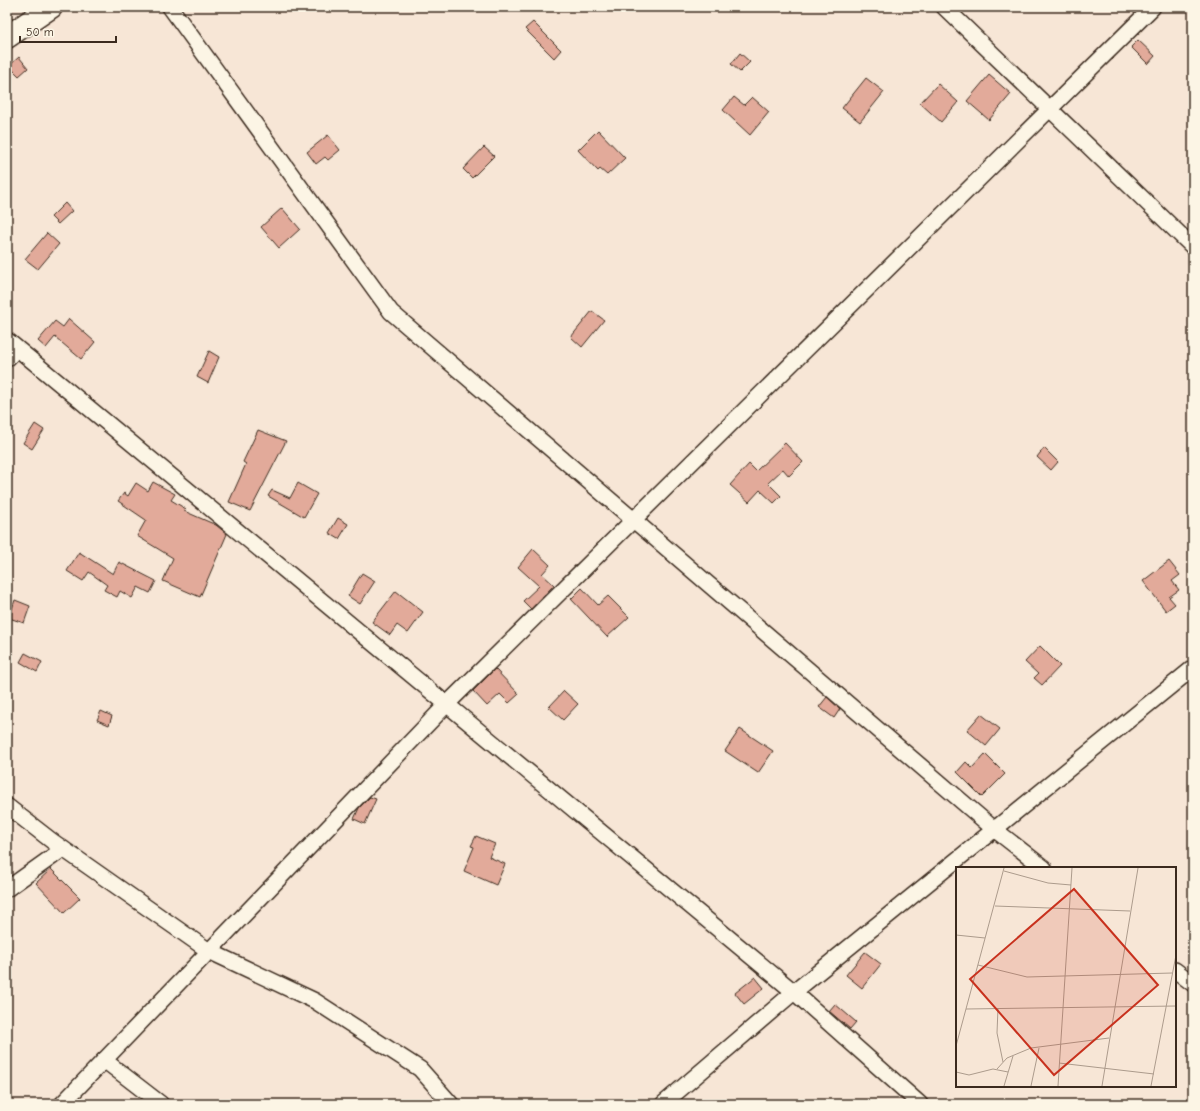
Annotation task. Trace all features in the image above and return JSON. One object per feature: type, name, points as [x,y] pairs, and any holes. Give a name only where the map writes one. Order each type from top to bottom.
[{"type":"main road","points":[[7,37],[51,7]]},
{"type":"street","points":[[170,7],[391,312],[994,829],[1043,867]]},
{"type":"street","points":[[944,7],[1193,248]]},
{"type":"street","points":[[62,1104],[446,704],[1153,7]]},
{"type":"street","points":[[10,350],[446,704],[794,992],[920,1104]]},
{"type":"street","points":[[663,1104],[794,992],[1193,668]]},
{"type":"street","points":[[7,806],[63,849],[209,951],[315,1001],[420,1069],[451,1104]]},
{"type":"street","points":[[7,889],[63,849]]},
{"type":"street","points":[[1176,971],[1193,984]]},
{"type":"street","points":[[104,1060],[161,1104]]},
{"type":"building","points":[[533,22],[561,50],[554,58],[525,29]]},
{"type":"building","points":[[1138,40],[1155,56],[1148,64],[1131,47]]},
{"type":"building","points":[[740,53],[750,62],[740,72],[731,64]]},
{"type":"building","points":[[19,57],[28,68],[19,76],[9,66]]},
{"type":"building","points":[[989,75],[1011,94],[989,120],[967,101]]},
{"type":"building","points":[[866,78],[884,92],[860,122],[842,108]]},
{"type":"building","points":[[938,84],[958,102],[941,122],[920,103]]},
{"type":"building","points":[[734,97],[744,105],[752,97],[769,112],[750,135],[723,110]]},
{"type":"building","points":[[598,130],[625,158],[607,175],[600,169],[598,171],[578,150]]},
{"type":"building","points":[[328,135],[340,150],[328,160],[325,157],[316,164],[307,152]]},
{"type":"building","points":[[484,147],[494,156],[472,178],[463,169]]},
{"type":"building","points":[[65,203],[72,211],[58,224],[51,217]]},
{"type":"building","points":[[282,208],[300,229],[279,248],[261,227]]},
{"type":"building","points":[[47,233],[59,244],[38,269],[25,259]]},
{"type":"building","points":[[592,311],[604,320],[582,347],[571,337]]},
{"type":"building","points":[[69,319],[95,342],[81,359],[55,337],[46,348],[38,341],[55,321],[63,327]]},
{"type":"building","points":[[209,351],[219,357],[208,383],[197,377]]},
{"type":"building","points":[[35,424],[44,430],[32,449],[23,443]]},
{"type":"building","points":[[258,430],[286,441],[250,511],[229,502],[246,464],[243,462]]},
{"type":"building","points":[[785,443],[803,462],[789,476],[783,469],[768,483],[781,496],[774,503],[760,490],[749,502],[730,485],[749,464],[756,471]]},
{"type":"building","points":[[1044,448],[1058,462],[1051,470],[1037,457]]},
{"type":"building","points":[[153,482],[175,494],[171,500],[186,509],[184,511],[216,525],[227,534],[200,597],[163,581],[173,558],[137,536],[146,520],[118,501],[124,493],[128,496],[136,483],[148,491]]},
{"type":"building","points":[[298,483],[317,494],[304,517],[268,496],[272,490],[290,498]]},
{"type":"building","points":[[338,518],[348,524],[339,539],[329,533]]},
{"type":"building","points":[[533,549],[550,565],[542,574],[554,585],[531,609],[523,601],[539,586],[518,567]]},
{"type":"building","points":[[79,552],[113,574],[119,562],[156,581],[150,593],[138,587],[132,598],[120,591],[117,597],[104,590],[107,585],[89,572],[83,581],[67,571]]},
{"type":"building","points":[[1169,561],[1180,575],[1172,581],[1179,590],[1169,597],[1175,604],[1166,611],[1143,581]]},
{"type":"building","points":[[362,573],[375,581],[360,604],[348,596]]},
{"type":"building","points":[[582,588],[598,605],[608,596],[629,617],[607,637],[571,599]]},
{"type":"building","points":[[396,591],[423,612],[408,633],[397,625],[390,635],[372,622]]},
{"type":"building","points":[[15,600],[30,606],[24,623],[9,618]]},
{"type":"building","points":[[1040,646],[1060,666],[1042,685],[1034,678],[1038,674],[1025,662]]},
{"type":"building","points":[[25,653],[42,662],[37,672],[20,662]]},
{"type":"building","points":[[495,669],[519,694],[509,703],[500,694],[487,706],[473,691]]},
{"type":"building","points":[[564,691],[578,704],[563,720],[549,707]]},
{"type":"building","points":[[827,697],[840,709],[834,718],[819,707]]},
{"type":"building","points":[[101,711],[112,716],[109,725],[97,720]]},
{"type":"building","points":[[981,714],[1000,729],[986,746],[967,730]]},
{"type":"building","points":[[740,729],[773,751],[758,773],[725,751]]},
{"type":"building","points":[[985,754],[1005,774],[982,797],[957,772],[966,762],[972,768]]},
{"type":"building","points":[[370,797],[376,799],[365,824],[354,819],[359,808]]},
{"type":"building","points":[[476,836],[495,844],[489,857],[505,864],[496,885],[464,871],[474,847],[471,846]]},
{"type":"building","points":[[51,869],[80,898],[64,913],[36,883]]},
{"type":"building","points":[[865,952],[881,964],[862,988],[846,975]]},
{"type":"building","points":[[755,977],[764,988],[744,1004],[735,993]]},
{"type":"building","points":[[835,1004],[856,1022],[850,1029],[829,1011]]}]
